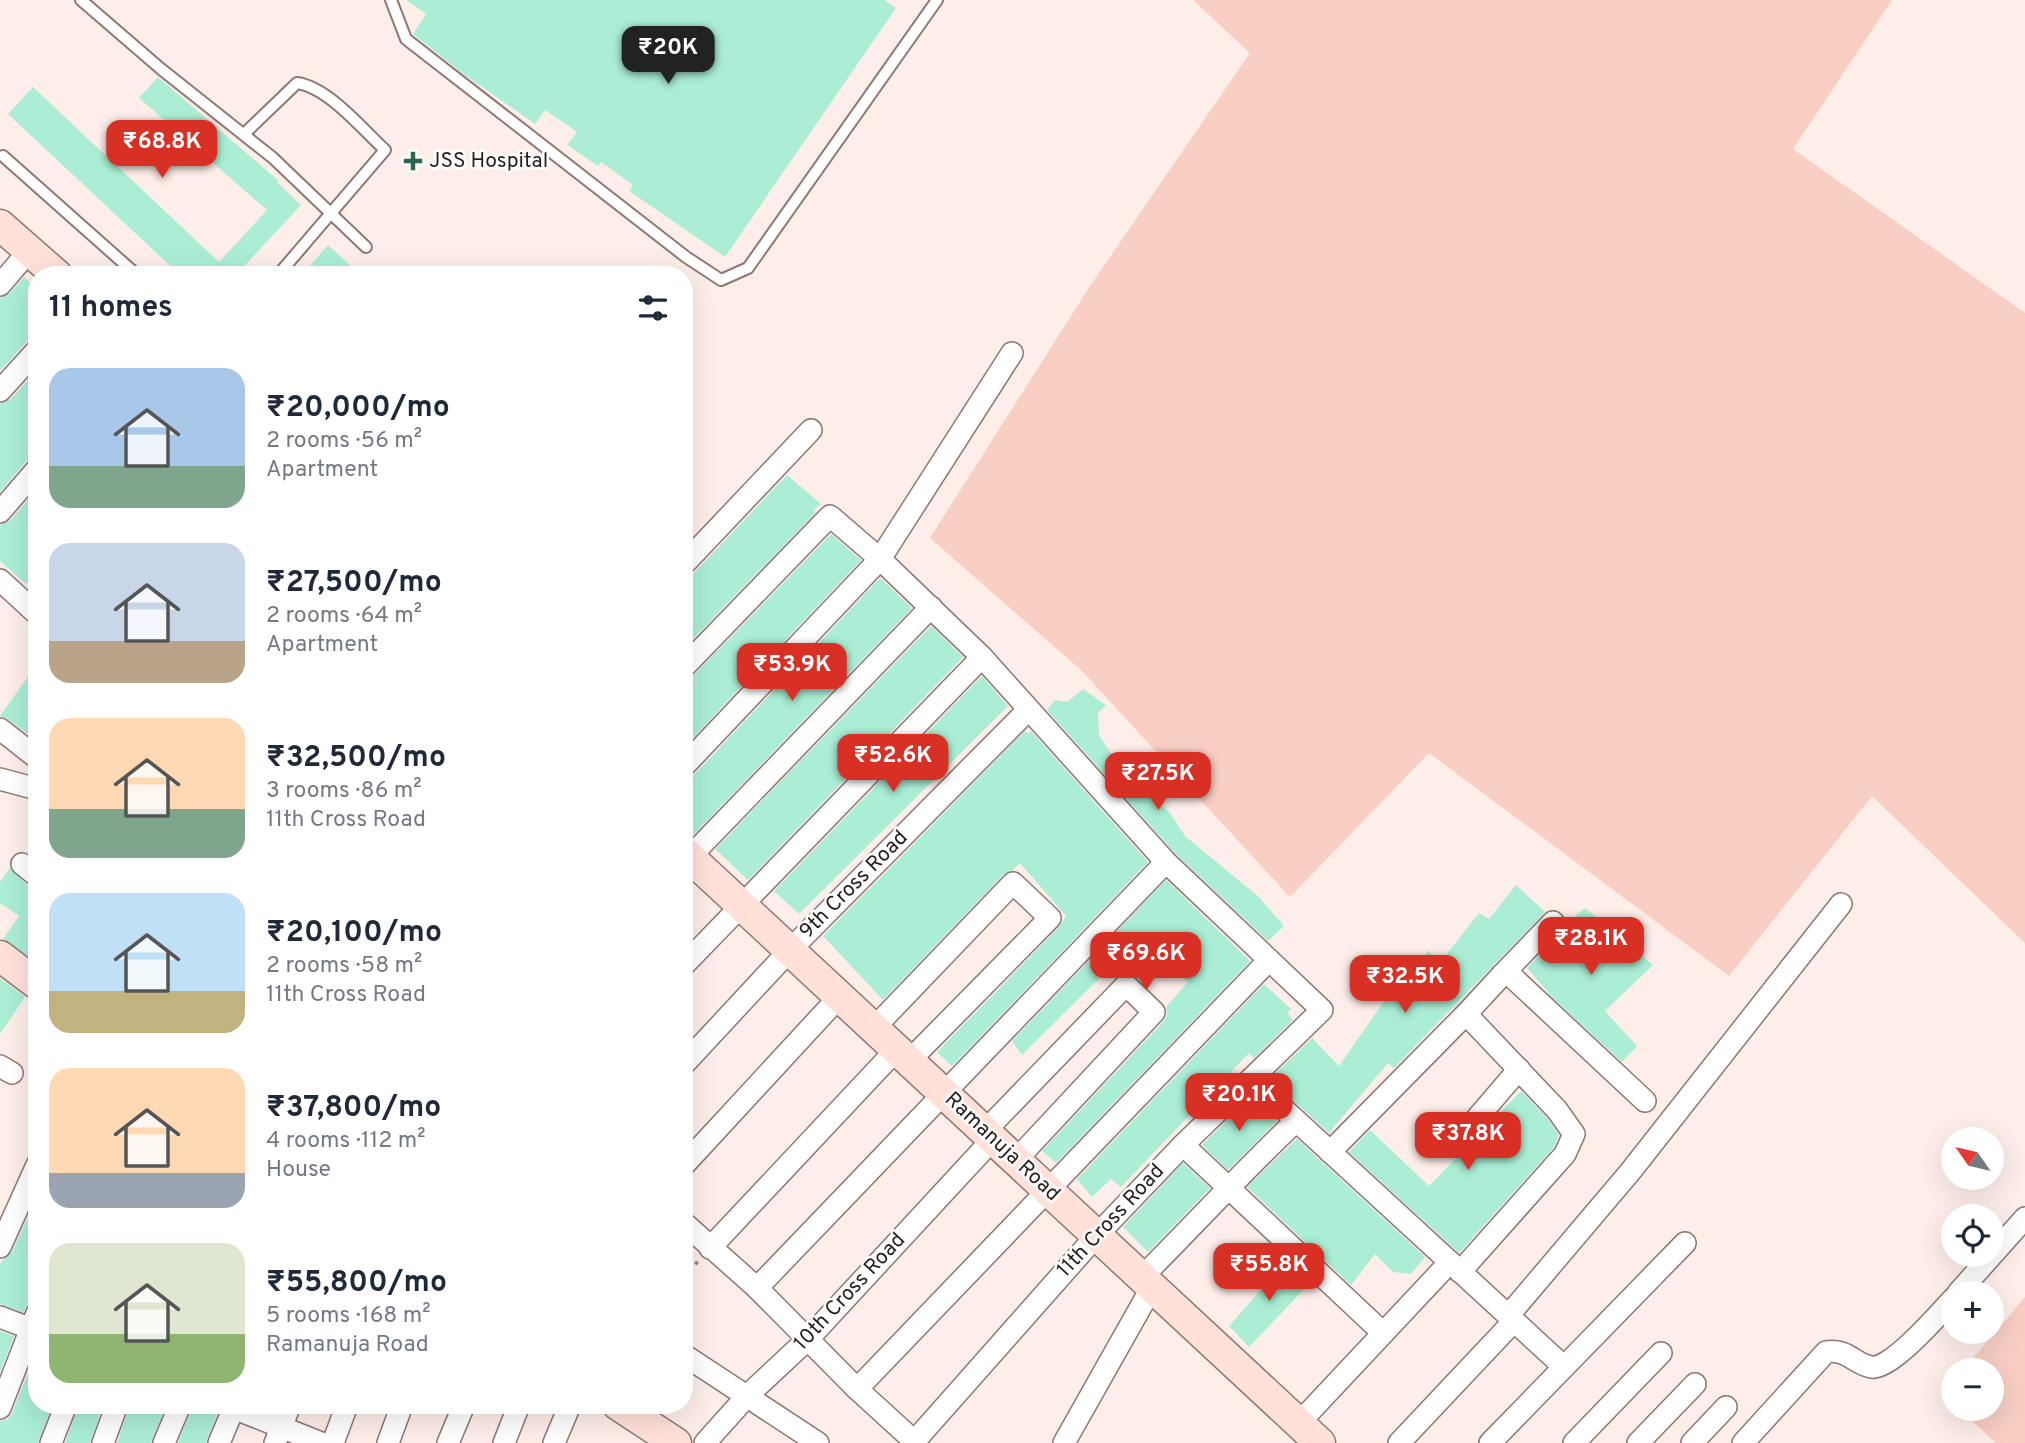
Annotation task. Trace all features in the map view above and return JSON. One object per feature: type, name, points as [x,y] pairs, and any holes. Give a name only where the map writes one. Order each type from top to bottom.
[{"type":"street","points":[[0,225],[47,266]]},
{"type":"street","points":[[0,285],[29,250]]},
{"type":"street","points":[[693,756],[880,559],[1012,353]]},
{"type":"street","points":[[0,391],[28,360]]},
{"type":"street","points":[[693,555],[811,430]]},
{"type":"street","points":[[0,512],[28,479]]},
{"type":"street","points":[[693,658],[830,516],[880,559],[982,657],[1166,862],[1269,960],[857,1389]]},
{"type":"street","points":[[0,580],[28,600]]},
{"type":"street","points":[[693,850],[931,607]]},
{"type":"street","points":[[693,956],[982,657]]},
{"type":"street","name":"9th Cross Road","points":[[693,1054],[790,950],[1028,710]]},
{"type":"street","points":[[0,729],[28,751]]},
{"type":"street","points":[[0,779],[28,787]]},
{"type":"street","points":[[757,1288],[1166,862]]},
{"type":"street","name":"Ramanuja Road","points":[[693,863],[742,905],[1321,1443]]},
{"type":"street","points":[[710,1248],[903,1055],[1050,918],[1013,883],[874,1028]]},
{"type":"street","points":[[1399,1443],[1511,1318],[1841,904]]},
{"type":"street","points":[[1330,1152],[1553,922]]},
{"type":"street","points":[[1,958],[28,978]]},
{"type":"street","name":"11th Cross Road","points":[[913,1442],[1097,1235],[1182,1145],[1322,1010],[1269,960]]},
{"type":"street","points":[[1502,975],[1509,974],[1645,1101]]},
{"type":"street","name":"10th Cross Road","points":[[705,1443],[747,1396],[808,1339],[1126,985],[1154,1012],[1016,1160]]},
{"type":"street","points":[[693,1155],[840,996]]},
{"type":"street","points":[[1299,1423],[1383,1334],[1455,1267],[1565,1154],[1574,1134],[1557,1110],[1466,1014]]},
{"type":"street","points":[[1466,1130],[1519,1069]]},
{"type":"street","points":[[1251,1079],[1563,1366]]},
{"type":"street","points":[[1064,1443],[1147,1282],[1229,1190],[1241,1172],[1296,1121]]},
{"type":"street","points":[[1182,1145],[1383,1334]]},
{"type":"street","points":[[0,1247],[28,1186]]},
{"type":"street","points":[[1969,1281],[2025,1218]]},
{"type":"street","points":[[693,1232],[757,1288],[913,1442]]},
{"type":"street","points":[[1494,1441],[1563,1366],[1685,1243]]},
{"type":"street","points":[[1743,1443],[1826,1352],[1843,1352],[1869,1366],[1880,1366],[1921,1335],[1941,1312]]},
{"type":"street","points":[[0,1317],[28,1323]]},
{"type":"street","points":[[0,1408],[28,1341]]},
{"type":"street","points":[[1574,1443],[1661,1353]]},
{"type":"street","points":[[693,1361],[818,1443]]},
{"type":"street","points":[[1639,1443],[1695,1384]]},
{"type":"street","points":[[1692,1443],[1726,1407]]},
{"type":"street","points":[[51,1443],[62,1414]]},
{"type":"street","points":[[103,1443],[114,1414]]},
{"type":"street","points":[[164,1443],[176,1414]]},
{"type":"street","points":[[219,1443],[229,1414]]},
{"type":"street","points":[[245,1414],[278,1435],[321,1443]]},
{"type":"street","points":[[278,1435],[286,1414]]},
{"type":"street","points":[[333,1443],[344,1414]]},
{"type":"street","points":[[387,1443],[398,1414]]},
{"type":"street","points":[[449,1443],[460,1414]]},
{"type":"street","points":[[504,1443],[515,1414]]},
{"type":"street","points":[[554,1443],[566,1414]]},
{"type":"street","points":[[632,1414],[676,1443]]},
{"type":"lane","points":[[81,0],[161,69],[244,134],[366,247]]},
{"type":"lane","points":[[391,0],[406,39],[686,257],[721,280],[748,268],[937,0]]},
{"type":"lane","points":[[244,134],[297,83],[310,85],[326,96],[385,150],[286,266]]},
{"type":"lane","points":[[3,156],[126,266]]},
{"type":"shaded area","points":[[1193,0],[1892,0],[1793,149],[2025,313],[2025,943],[1872,796],[1729,976],[1429,753],[1290,897],[1081,670],[930,538],[1090,286],[1250,53]]},
{"type":"shaded area","points":[[2025,1297],[2025,1443],[1996,1443],[1972,1421],[2004,1421],[2004,1358],[1973,1358],[1985,1344],[2004,1344],[2004,1322]]},
{"type":"building","points":[[406,0],[885,0],[896,8],[725,257],[629,191],[633,185],[601,162],[598,166],[567,145],[577,132],[545,110],[535,124],[465,75],[413,34],[426,14]]},
{"type":"building","points":[[158,77],[279,181],[277,182],[301,205],[244,266],[170,266],[8,114],[33,87],[219,262],[267,210],[139,98]]},
{"type":"building","points":[[328,245],[351,266],[310,266]]},
{"type":"building","points":[[24,277],[28,281],[28,341],[0,371],[0,298],[9,294]]},
{"type":"building","points":[[28,380],[28,460],[0,492],[0,404],[10,400]]},
{"type":"building","points":[[787,475],[821,504],[693,639],[694,573]]},
{"type":"building","points":[[28,500],[26,584],[0,561],[0,525],[10,521]]},
{"type":"building","points":[[831,534],[861,560],[693,737],[693,676]]},
{"type":"building","points":[[880,578],[912,608],[693,835],[694,775]]},
{"type":"building","points":[[931,626],[963,657],[748,880],[715,849]]},
{"type":"building","points":[[982,676],[1008,706],[799,914],[774,891]]},
{"type":"building","points":[[28,677],[28,734],[0,716]]},
{"type":"building","points":[[1083,689],[1106,705],[1098,713],[1099,735],[1110,752],[1142,779],[1149,794],[1170,813],[1185,836],[1259,897],[1284,926],[1268,941],[1175,853],[1047,710],[1055,700],[1067,702]]},
{"type":"building","points":[[1025,731],[1029,734],[1031,731],[1148,862],[952,1066],[937,1052],[1059,927],[1066,916],[1020,863],[1004,874],[883,1000],[823,936]]},
{"type":"building","points":[[10,868],[28,885],[28,956],[3,939],[19,916],[0,903],[0,882]]},
{"type":"building","points":[[1166,880],[1250,961],[1056,1163],[1042,1151],[1164,1021],[1166,1007],[1188,982],[1140,938],[1022,1055],[1012,1041]]},
{"type":"building","points":[[1516,885],[1545,912],[1394,1068],[1388,1063],[1329,1133],[1270,1079],[1312,1038],[1339,1066],[1394,987],[1401,991],[1428,951],[1441,961],[1479,913],[1489,919]]},
{"type":"building","points":[[1585,908],[1653,965],[1605,1011],[1637,1046],[1622,1062],[1553,998],[1527,968],[1566,924]]},
{"type":"building","points":[[0,978],[25,997],[0,1034]]},
{"type":"building","points":[[1264,984],[1291,1009],[1287,1013],[1293,1020],[1254,1058],[1249,1053],[1121,1187],[1111,1179],[1092,1197],[1077,1179]]},
{"type":"building","points":[[1521,1091],[1559,1135],[1554,1147],[1459,1253],[1349,1152],[1370,1130],[1429,1186]]},
{"type":"building","points":[[1251,1097],[1277,1121],[1228,1170],[1202,1145]]},
{"type":"building","points":[[1297,1139],[1425,1257],[1411,1274],[1393,1272],[1375,1254],[1351,1285],[1247,1187]]},
{"type":"building","points":[[1183,1163],[1210,1188],[1148,1252],[1123,1227]]},
{"type":"building","points":[[28,1217],[28,1303],[23,1312],[0,1304],[0,1263],[12,1252]]},
{"type":"building","points":[[1287,1260],[1310,1283],[1249,1347],[1229,1326]]},
{"type":"building","points":[[0,1331],[14,1336],[0,1372]]},
{"type":"building","points":[[28,1373],[28,1414],[49,1414],[38,1443],[0,1443],[0,1421],[8,1419]]},
{"type":"building","points":[[76,1414],[100,1414],[90,1443],[65,1443]]},
{"type":"building","points":[[127,1414],[162,1414],[151,1443],[117,1443]]},
{"type":"building","points":[[189,1414],[217,1414],[206,1443],[178,1443]]},
{"type":"place","name":"JSS Hospital","points":[[413,161]]}]
